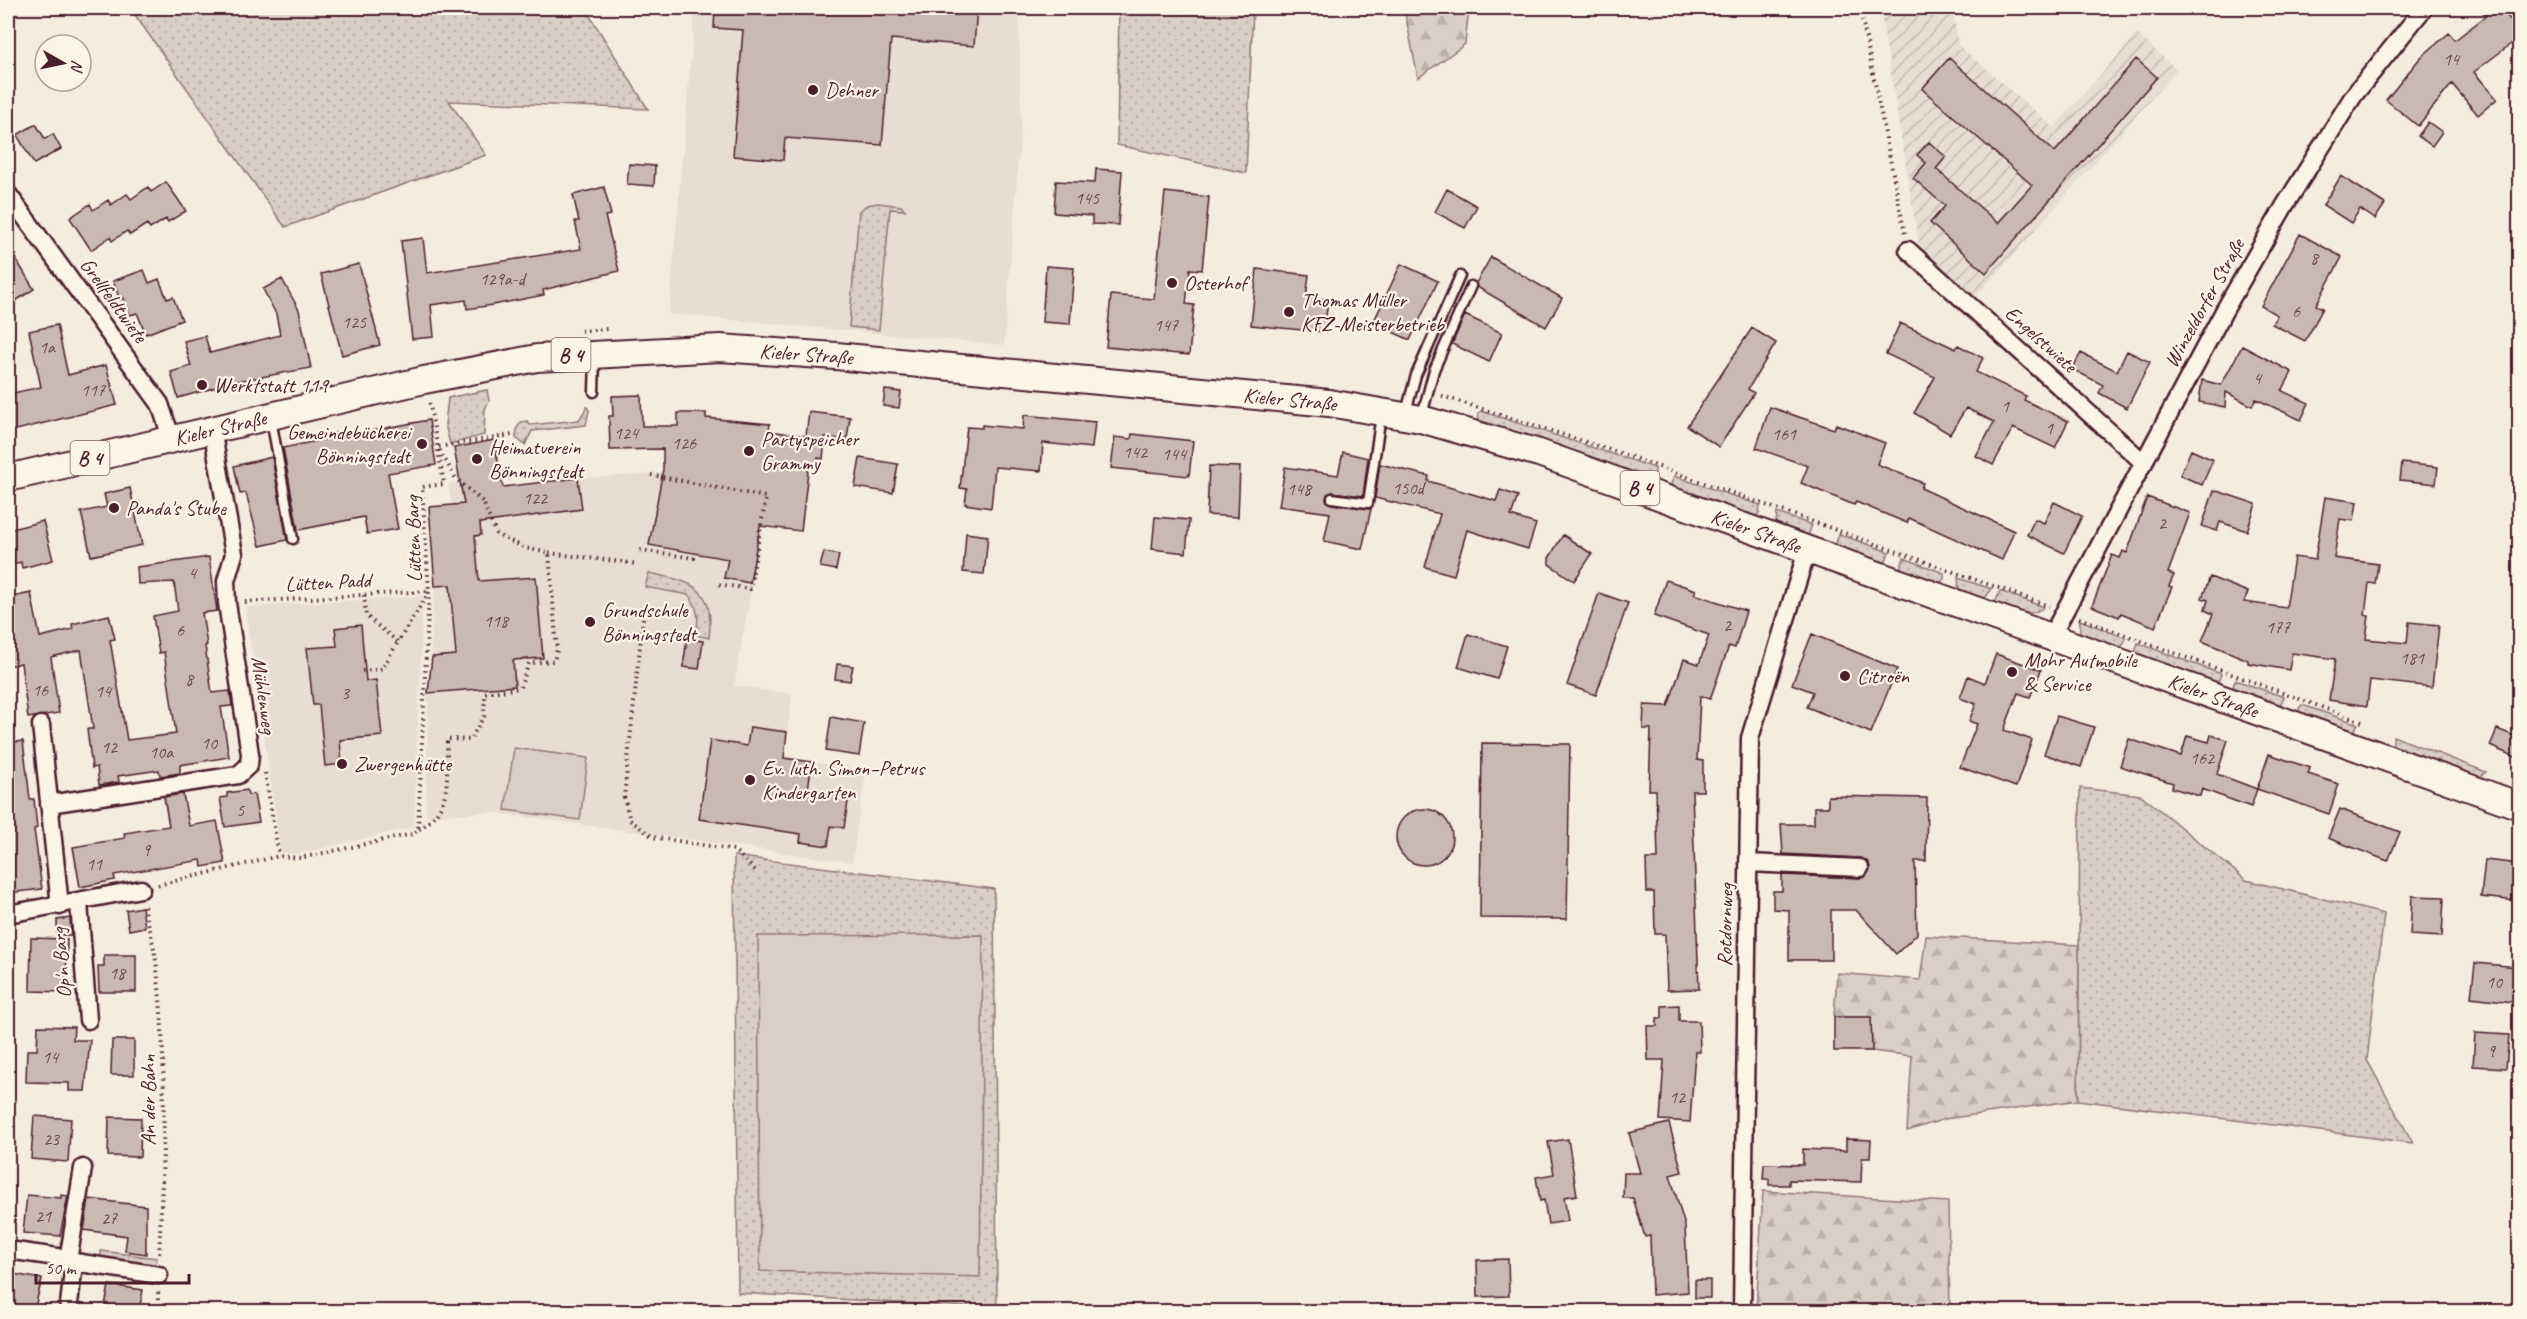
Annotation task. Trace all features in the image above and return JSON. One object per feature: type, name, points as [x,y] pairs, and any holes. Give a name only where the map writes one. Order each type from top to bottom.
[{"type":"main road","name":"Kieler Straße","points":[[8,478],[212,429],[537,358],[595,354],[720,348],[836,356],[1273,396],[1403,415],[1539,453],[2520,806]]},
{"type":"street","name":"Winzeldorfer Straße","points":[[2051,637],[2224,311],[2284,205],[2354,95],[2424,8]]},
{"type":"street","name":"Grellfeldtwiete","points":[[8,194],[160,404],[172,440]]},
{"type":"street","name":"Engelstwiete","points":[[1908,250],[2144,463]]},
{"type":"street","name":"Mühlenweg","points":[[49,804],[238,775],[245,770],[250,760],[227,603],[226,582],[234,554],[212,429]]},
{"type":"street","name":"Rotdornweg","points":[[1742,1311],[1750,738],[1808,548]]},
{"type":"street","points":[[41,725],[60,906]]},
{"type":"street","points":[[1748,863],[1860,868]]},
{"type":"street","name":"Op'n Barg","points":[[8,914],[141,890]]},
{"type":"street","name":"Op'n Barg","points":[[79,903],[88,1020]]},
{"type":"street","points":[[68,1311],[74,1272],[68,1261],[83,1168]]},
{"type":"street","points":[[8,1250],[159,1275]]},
{"type":"lane","points":[[1332,498],[1368,503],[1403,415],[1416,375],[1460,276]]},
{"type":"lane","points":[[1403,415],[1426,393],[1471,286]]},
{"type":"lane","points":[[594,392],[595,354]]},
{"type":"lane","points":[[270,416],[292,539]]},
{"type":"path","points":[[1860,8],[1908,250]]},
{"type":"path","points":[[580,331],[613,329]]},
{"type":"path","points":[[1426,393],[1444,396],[1623,453],[2364,723]]},
{"type":"path","name":"Lütten Barg","points":[[428,396],[444,484],[422,487],[429,591]]},
{"type":"path","points":[[513,435],[438,447],[456,479],[483,502],[496,534],[525,548],[638,564]]},
{"type":"path","points":[[651,475],[766,496],[750,589],[717,584]]},
{"type":"path","points":[[640,550],[694,558],[695,553]]},
{"type":"path","points":[[141,890],[279,856],[300,858],[413,834],[434,820],[445,801],[447,739],[470,740],[484,716],[485,693],[520,688],[530,663],[554,661],[557,650],[549,553]]},
{"type":"path","points":[[418,830],[429,591]]},
{"type":"path","points":[[362,672],[382,669],[429,591]]},
{"type":"path","name":"Lütten Padd","points":[[227,603],[429,591]]},
{"type":"path","points":[[364,595],[366,616],[398,642]]},
{"type":"path","points":[[643,618],[624,797],[630,820],[653,837],[734,850],[756,871]]},
{"type":"path","points":[[250,760],[264,766],[279,856]]},
{"type":"path","name":"An der Bahn","points":[[141,890],[157,967],[163,1043],[164,1130],[158,1311]]},
{"type":"shaded area","points":[[695,8],[1019,8],[1021,124],[1004,345],[669,314]]},
{"type":"shaded area","points":[[1880,8],[1953,8],[1958,45],[2054,127],[2137,34],[2177,70],[1974,299],[1920,252]]},
{"type":"shaded area","name":"Grundschule Bönningstedt","points":[[656,474],[768,495],[734,686],[792,694],[784,758],[866,770],[852,862],[490,812],[426,816],[428,693],[435,586],[429,507],[452,505],[448,484],[487,480],[492,522],[582,509],[578,478]]},
{"type":"shaded area","name":"Zwergenhütte","points":[[423,596],[414,827],[297,854],[281,852],[245,607]]},
{"type":"green space","points":[[130,8],[585,8],[648,109],[449,101],[486,155],[285,227]]},
{"type":"green space","points":[[1119,8],[1253,8],[1246,173],[1117,145]]},
{"type":"green space","points":[[1404,8],[1469,8],[1465,44],[1418,78]]},
{"type":"green space","points":[[878,203],[901,206],[905,210],[890,209],[879,330],[849,327],[859,211],[867,205]]},
{"type":"green space","points":[[487,390],[489,401],[485,409],[484,435],[450,444],[445,424],[448,398]]},
{"type":"green space","points":[[587,407],[589,410],[586,425],[532,431],[525,445],[516,438],[517,428],[521,422],[527,421],[530,425],[579,420]]},
{"type":"green space","points":[[1481,411],[1655,468],[1655,476],[1650,479],[1479,420],[1478,414]]},
{"type":"green space","points":[[1674,476],[1760,505],[1759,513],[1756,517],[1670,487]]},
{"type":"green space","points":[[1777,513],[1812,525],[1808,536],[1776,524]]},
{"type":"green space","points":[[1839,534],[1889,552],[1885,563],[1835,546]]},
{"type":"green space","points":[[1904,558],[1944,573],[1944,579],[1940,583],[1900,570]]},
{"type":"green space","points":[[649,573],[678,580],[698,590],[704,597],[708,608],[709,638],[696,635],[697,614],[689,595],[645,587]]},
{"type":"green space","points":[[1958,578],[1992,589],[1984,599],[1959,590]]},
{"type":"green space","points":[[2000,591],[2044,607],[2032,613],[2014,610],[1995,603]]},
{"type":"green space","points":[[2080,620],[2126,638],[2121,649],[2080,633]]},
{"type":"green space","points":[[2138,643],[2221,674],[2217,685],[2134,655]]},
{"type":"green space","points":[[2235,680],[2284,697],[2279,707],[2232,690]]},
{"type":"green space","points":[[2302,705],[2358,724],[2352,733],[2300,714],[2299,708]]},
{"type":"green space","points":[[2393,736],[2486,772],[2478,778],[2393,748]]},
{"type":"green space","points":[[514,748],[588,758],[580,820],[505,810]]},
{"type":"green space","points":[[2080,788],[2141,795],[2246,880],[2384,914],[2367,1060],[2413,1143],[2078,1100]]},
{"type":"green space","points":[[734,856],[994,889],[997,1309],[738,1293]]},
{"type":"green space","points":[[983,935],[980,1277],[760,1271],[758,936]]},
{"type":"green space","points":[[1926,936],[2079,945],[2078,1100],[1945,1119],[1907,1131],[1912,1056],[1872,1051],[1871,1017],[1834,1017],[1837,973],[1920,980]]},
{"type":"green space","points":[[1763,1191],[1948,1202],[1950,1311],[1756,1311]]},
{"type":"green space","points":[[101,1251],[157,1258],[155,1270],[100,1262]]},
{"type":"building","name":"Dehner","points":[[715,8],[977,8],[974,46],[891,39],[882,145],[785,138],[783,160],[733,156],[743,30],[714,28]]},
{"type":"building","points":[[2479,8],[2501,8],[2520,32],[2520,37],[2474,72],[2497,99],[2478,115],[2452,84],[2418,126],[2386,100],[2420,58],[2449,33],[2455,40],[2486,16]]},
{"type":"building","points":[[1949,58],[2055,152],[2136,59],[2157,77],[1986,273],[1930,223],[1945,206],[1913,178],[1926,163],[1917,155],[1929,142],[1946,157],[1936,169],[1998,223],[2032,185],[1922,89]]},
{"type":"building","points":[[2428,122],[2442,132],[2432,146],[2418,136]]},
{"type":"building","points":[[36,124],[45,139],[53,134],[61,149],[34,164],[17,135]]},
{"type":"building","points":[[629,164],[655,166],[654,186],[627,184]]},
{"type":"building","points":[[1096,169],[1122,171],[1118,225],[1092,224],[1092,216],[1054,213],[1056,181],[1095,183]]},
{"type":"building","points":[[2341,176],[2385,204],[2375,219],[2360,209],[2351,223],[2323,205]]},
{"type":"building","points":[[166,182],[186,211],[150,229],[147,224],[130,235],[127,231],[112,241],[110,237],[91,250],[70,218],[90,204],[93,210],[108,200],[111,205],[127,194],[131,199],[148,187],[151,192]]},
{"type":"building","points":[[604,187],[611,215],[605,216],[619,271],[543,290],[544,295],[493,305],[467,309],[466,300],[431,305],[434,337],[412,339],[401,241],[423,238],[427,273],[581,249],[575,221],[579,221],[573,195]]},
{"type":"building","points":[[1447,189],[1477,206],[1465,228],[1435,212]]},
{"type":"building","name":"Osterhof","points":[[1165,192],[1209,197],[1202,270],[1190,269],[1186,304],[1194,305],[1189,355],[1106,347],[1111,295],[1154,299]]},
{"type":"building","points":[[2300,234],[2342,257],[2316,305],[2323,308],[2305,341],[2272,324],[2277,315],[2261,306]]},
{"type":"building","points":[[8,246],[34,289],[8,306]]},
{"type":"building","points":[[1491,257],[1562,298],[1546,327],[1477,287],[1476,283]]},
{"type":"building","points":[[359,264],[380,345],[342,355],[321,274]]},
{"type":"building","points":[[1401,264],[1438,281],[1410,340],[1373,323]]},
{"type":"building","points":[[1046,266],[1074,268],[1070,324],[1042,322]]},
{"type":"building","name":"Thomas Müller KFZ-Meisterbetrieb","points":[[1257,269],[1309,275],[1306,298],[1328,300],[1324,332],[1251,325]]},
{"type":"building","points":[[144,270],[149,283],[159,279],[167,299],[173,297],[182,320],[146,334],[137,313],[130,315],[124,298],[120,300],[113,281]]},
{"type":"building","points":[[282,279],[299,310],[311,368],[238,381],[178,398],[171,372],[191,366],[184,341],[205,336],[210,353],[280,335],[276,314],[263,289]]},
{"type":"building","points":[[1465,315],[1502,333],[1489,362],[1452,344]]},
{"type":"building","points":[[1900,323],[1956,349],[1958,345],[1983,358],[1976,372],[2026,396],[2024,400],[2068,421],[2055,448],[2013,428],[1993,465],[1976,456],[1994,422],[1966,408],[1950,434],[1914,413],[1935,377],[1886,354]]},
{"type":"building","points":[[57,325],[68,375],[106,365],[117,405],[8,432],[8,394],[41,387],[29,331]]},
{"type":"building","points":[[1752,328],[1776,343],[1748,389],[1754,393],[1719,447],[1687,426]]},
{"type":"building","points":[[2242,346],[2292,372],[2282,391],[2309,403],[2301,420],[2256,399],[2252,406],[2226,392],[2225,407],[2199,402],[2202,380],[2221,385]]},
{"type":"building","points":[[2127,351],[2150,362],[2127,408],[2099,393],[2103,385],[2072,369],[2081,353],[2117,371]]},
{"type":"building","points":[[885,390],[901,392],[899,408],[883,406]]},
{"type":"building","points":[[641,395],[642,426],[678,426],[678,413],[706,413],[706,418],[770,424],[769,431],[806,436],[809,412],[850,417],[847,440],[825,437],[823,459],[818,458],[818,465],[809,463],[801,531],[760,526],[750,583],[724,578],[728,559],[649,545],[663,470],[663,449],[610,450],[609,416],[613,416],[612,396]]},
{"type":"building","points":[[1770,407],[1834,429],[1836,424],[1885,443],[1877,464],[1923,483],[1921,488],[2014,531],[2002,560],[1909,518],[1907,523],[1856,502],[1854,505],[1801,483],[1808,466],[1756,448]]},
{"type":"building","points":[[1024,415],[1095,422],[1092,448],[1043,443],[1041,471],[995,467],[991,508],[965,504],[967,489],[960,488],[967,427],[982,428],[982,425],[1023,429]]},
{"type":"building","points":[[429,420],[436,465],[388,473],[398,529],[367,534],[364,517],[298,530],[283,448],[331,438],[331,434],[348,431],[349,435]]},
{"type":"building","points":[[1132,434],[1193,441],[1189,476],[1111,468],[1115,437],[1131,439]]},
{"type":"building","points":[[494,440],[503,487],[578,478],[582,509],[480,523],[481,535],[475,536],[479,581],[536,577],[543,658],[513,660],[515,686],[428,693],[432,657],[456,655],[450,585],[435,586],[429,507],[464,504],[454,448]]},
{"type":"building","points":[[2191,450],[2213,460],[2202,485],[2180,475]]},
{"type":"building","points":[[1343,452],[1368,458],[1363,496],[1332,492],[1327,494],[1326,500],[1331,504],[1371,509],[1362,549],[1324,541],[1330,513],[1279,506],[1285,467],[1338,475]]},
{"type":"building","points":[[272,457],[287,540],[260,546],[246,493],[240,494],[234,466]]},
{"type":"building","points":[[860,458],[898,464],[893,493],[855,487]]},
{"type":"building","points":[[2402,463],[2438,467],[2436,484],[2400,480]]},
{"type":"building","points":[[1380,464],[1429,476],[1428,481],[1496,501],[1500,490],[1518,496],[1511,516],[1536,524],[1528,549],[1467,530],[1454,575],[1425,567],[1440,514],[1375,498]]},
{"type":"building","points":[[1209,466],[1240,467],[1238,517],[1207,515]]},
{"type":"building","points":[[130,488],[142,545],[91,556],[81,512],[107,507],[104,494]]},
{"type":"building","points":[[2214,490],[2256,504],[2247,531],[2220,522],[2217,531],[2202,526]]},
{"type":"building","points":[[2147,497],[2190,513],[2168,573],[2174,575],[2169,586],[2172,587],[2155,627],[2121,613],[2119,617],[2092,606],[2112,555],[2120,558],[2123,551],[2127,553]]},
{"type":"building","points":[[2325,497],[2357,502],[2354,521],[2340,519],[2334,558],[2378,564],[2375,584],[2369,583],[2365,615],[2369,616],[2366,639],[2407,643],[2409,622],[2439,625],[2432,687],[2370,680],[2367,706],[2329,700],[2335,659],[2292,653],[2289,670],[2248,663],[2248,660],[2202,641],[2213,614],[2205,610],[2208,600],[2202,598],[2210,577],[2248,592],[2244,602],[2286,608],[2294,557],[2315,560]]},
{"type":"building","points":[[2054,502],[2082,516],[2064,553],[2027,535],[2035,519],[2044,523]]},
{"type":"building","points":[[1155,517],[1189,520],[1186,553],[1152,549]]},
{"type":"building","points":[[43,521],[53,560],[22,568],[21,562],[8,566],[8,530]]},
{"type":"building","points":[[966,533],[988,536],[984,574],[963,572]]},
{"type":"building","points":[[1563,535],[1592,554],[1574,581],[1549,564],[1549,558]]},
{"type":"building","points":[[824,552],[839,555],[836,570],[820,567]]},
{"type":"building","points":[[209,557],[217,611],[202,613],[207,645],[205,646],[212,693],[230,691],[232,706],[221,707],[229,757],[180,765],[180,773],[160,776],[159,770],[118,776],[119,782],[99,785],[97,767],[92,768],[87,729],[93,729],[81,650],[51,657],[59,713],[28,718],[21,663],[8,666],[8,598],[31,593],[40,637],[73,629],[72,624],[109,615],[115,639],[110,640],[127,740],[176,734],[164,652],[159,653],[153,616],[178,611],[174,582],[138,584],[137,567]]},
{"type":"building","points":[[1666,580],[1696,590],[1694,594],[1746,611],[1735,648],[1729,646],[1710,699],[1700,696],[1697,760],[1703,761],[1703,791],[1692,791],[1699,989],[1667,990],[1665,934],[1655,934],[1654,892],[1647,892],[1646,859],[1658,859],[1656,790],[1649,790],[1651,729],[1643,729],[1644,705],[1668,706],[1684,659],[1699,664],[1709,635],[1654,616]]},
{"type":"building","points":[[1599,593],[1628,603],[1596,695],[1567,685]]},
{"type":"building","points":[[361,625],[366,681],[376,680],[382,736],[340,740],[342,764],[325,766],[319,705],[313,705],[307,648],[337,646],[335,628]]},
{"type":"building","points":[[1468,634],[1507,646],[1497,679],[1458,667]]},
{"type":"building","name":"Citroën","points":[[1812,634],[1897,669],[1871,733],[1807,707],[1813,692],[1792,684]]},
{"type":"building","points":[[687,639],[703,641],[699,669],[683,667]]},
{"type":"building","points":[[1996,654],[2041,670],[2030,697],[2018,693],[2004,730],[2032,740],[2016,787],[1960,767],[1977,724],[1969,721],[1976,704],[1960,698],[1968,676],[1985,683]]},
{"type":"building","points":[[837,664],[853,666],[850,681],[835,679]]},
{"type":"building","points":[[2057,716],[2094,727],[2081,767],[2044,754]]},
{"type":"building","points":[[831,717],[864,723],[859,756],[826,751]]},
{"type":"building","points":[[750,727],[787,732],[784,758],[812,762],[808,789],[849,795],[844,828],[831,826],[828,846],[800,842],[801,834],[699,819],[710,740],[747,746]]},
{"type":"building","points":[[2497,729],[2520,738],[2520,759],[2490,746]]},
{"type":"building","points":[[2211,735],[2228,740],[2217,774],[2257,789],[2251,807],[2202,789],[2200,796],[2172,788],[2173,783],[2120,766],[2129,739],[2181,756],[2187,736],[2209,742]]},
{"type":"building","points":[[23,741],[30,799],[34,799],[37,828],[34,829],[42,889],[8,893],[8,743]]},
{"type":"building","points":[[1482,743],[1570,744],[1567,919],[1480,918]]},
{"type":"building","points":[[2269,754],[2310,768],[2308,774],[2339,784],[2329,814],[2257,789]]},
{"type":"building","points":[[247,790],[248,795],[254,794],[259,822],[225,827],[220,798],[227,797],[227,793]]},
{"type":"building","points":[[183,794],[189,826],[217,821],[225,863],[202,867],[201,860],[114,875],[115,880],[80,887],[73,847],[125,838],[124,833],[169,826],[164,797]]},
{"type":"building","points":[[1828,796],[1927,798],[1926,861],[1915,861],[1917,934],[1896,954],[1856,910],[1831,910],[1831,960],[1789,960],[1789,910],[1773,909],[1773,891],[1782,891],[1782,875],[1860,878],[1865,877],[1870,869],[1869,863],[1860,858],[1783,854],[1781,824],[1814,824],[1814,807],[1828,807]]},
{"type":"building","points":[[1419,809],[1429,809],[1444,817],[1450,826],[1452,837],[1450,848],[1444,857],[1429,865],[1419,865],[1408,860],[1401,853],[1396,842],[1396,832],[1401,821],[1408,814]]},
{"type":"building","points":[[2340,809],[2400,832],[2388,861],[2328,838]]},
{"type":"building","points":[[2485,860],[2520,864],[2517,901],[2481,897]]},
{"type":"building","points":[[2412,896],[2444,897],[2442,937],[2410,935]]},
{"type":"building","points":[[142,907],[145,927],[129,930],[126,910]]},
{"type":"building","points":[[70,918],[71,935],[57,935],[57,920]]},
{"type":"building","points":[[31,938],[67,939],[66,992],[30,991]]},
{"type":"building","points":[[104,955],[136,955],[136,992],[99,992],[98,966],[104,966]]},
{"type":"building","points":[[2475,963],[2517,967],[2513,1002],[2471,997]]},
{"type":"building","points":[[1679,1005],[1679,1021],[1699,1021],[1700,1052],[1695,1052],[1690,1122],[1660,1120],[1664,1060],[1648,1060],[1647,1026],[1657,1026],[1657,1018],[1662,1018],[1662,1006]]},
{"type":"building","points":[[1834,1017],[1871,1017],[1872,1051],[1834,1051]]},
{"type":"building","points":[[38,1026],[74,1027],[73,1040],[90,1040],[85,1091],[69,1091],[69,1083],[26,1082],[27,1050],[37,1050]]},
{"type":"building","points":[[2475,1033],[2509,1035],[2506,1068],[2473,1066]]},
{"type":"building","points":[[112,1040],[134,1040],[134,1075],[111,1075]]},
{"type":"building","points":[[34,1116],[71,1119],[68,1162],[31,1159]]},
{"type":"building","points":[[109,1117],[141,1118],[140,1157],[108,1156]]},
{"type":"building","points":[[1669,1123],[1682,1172],[1670,1175],[1685,1226],[1688,1292],[1652,1295],[1650,1236],[1645,1237],[1633,1198],[1623,1198],[1624,1173],[1640,1173],[1629,1133]]},
{"type":"building","points":[[1568,1139],[1577,1195],[1564,1197],[1568,1221],[1548,1224],[1544,1200],[1540,1201],[1536,1177],[1554,1174],[1548,1142]]},
{"type":"building","points":[[1846,1139],[1871,1140],[1870,1158],[1862,1158],[1861,1182],[1789,1180],[1789,1185],[1769,1185],[1769,1179],[1763,1179],[1764,1164],[1803,1165],[1803,1149],[1846,1151]]},
{"type":"building","points":[[27,1195],[61,1198],[61,1195],[68,1196],[60,1236],[23,1233]]},
{"type":"building","points":[[89,1199],[146,1206],[146,1254],[125,1251],[127,1236],[84,1230]]},
{"type":"building","points":[[1508,1259],[1509,1296],[1478,1297],[1477,1260]]},
{"type":"building","points":[[8,1273],[42,1279],[34,1311],[8,1311]]},
{"type":"building","points":[[1695,1280],[1710,1280],[1710,1298],[1695,1298]]},
{"type":"building","points":[[109,1285],[143,1290],[139,1311],[104,1311]]},
{"type":"place","name":"Dehner","points":[[813,90]]},
{"type":"place","name":"Osterhof","points":[[1172,283]]},
{"type":"place","name":"Thomas Müller KFZ-Meisterbetrieb","points":[[1289,312]]},
{"type":"place","name":"Werktstatt 119","points":[[202,385]]},
{"type":"place","name":"Gemeindebücherei Bönningstedt","points":[[422,444]]},
{"type":"place","name":"Partyspeicher Grammy","points":[[749,451]]},
{"type":"place","name":"Heimatverein Bönningstedt","points":[[477,459]]},
{"type":"place","name":"Panda's Stube","points":[[114,508]]},
{"type":"place","name":"Grundschule Bönningstedt","points":[[590,622]]},
{"type":"place","name":"Mohr Autmobile & Service","points":[[2012,672]]},
{"type":"place","name":"Citroën","points":[[1845,676]]},
{"type":"place","name":"Zwergenhütte","points":[[342,764]]},
{"type":"place","name":"Ev. luth. Simon–Petrus Kindergarten","points":[[750,780]]}]
